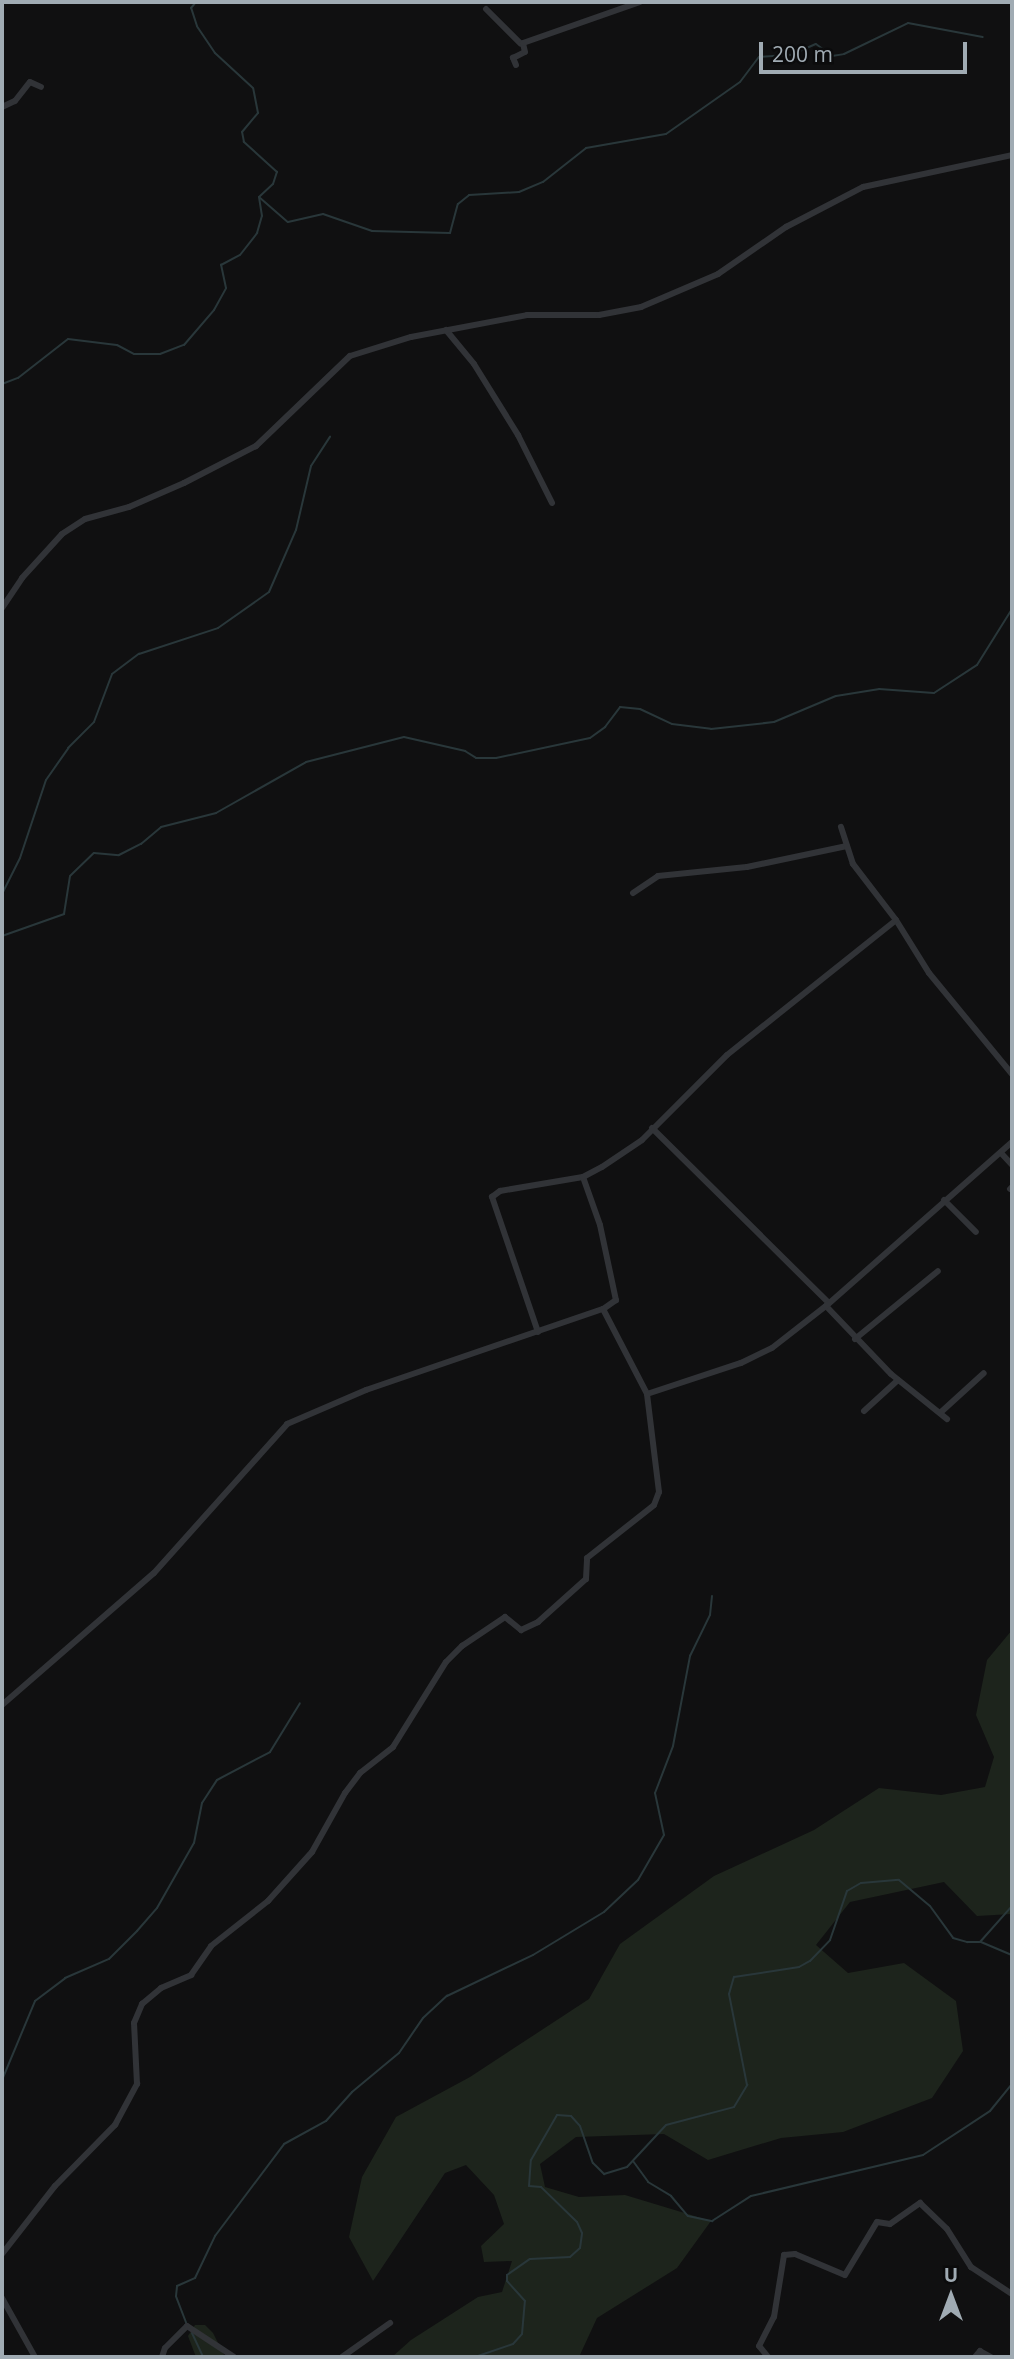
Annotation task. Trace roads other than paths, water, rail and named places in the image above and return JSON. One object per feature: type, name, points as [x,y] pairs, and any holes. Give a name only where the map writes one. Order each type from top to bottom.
[{"type":"street","points":[[520,44],[640,2]]},
{"type":"street","points":[[486,9],[524,51],[513,58],[516,65]]},
{"type":"street","points":[[2,107],[15,101],[30,82],[41,87]]},
{"type":"street","points":[[2,608],[40,555],[73,526],[184,483],[256,446],[350,356],[446,330],[527,315],[599,315],[641,307],[718,274],[786,227],[863,187],[1012,155]]},
{"type":"street","points":[[446,330],[474,365],[518,435],[552,503]]},
{"type":"street","points":[[841,827],[853,864],[896,920],[929,973],[1012,1074]]},
{"type":"street","points":[[633,893],[658,876],[747,867],[847,846]]},
{"type":"street","points":[[538,1332],[492,1197],[500,1191],[583,1177],[634,1146],[727,1055],[896,920]]},
{"type":"street","points":[[652,1128],[827,1305],[855,1339],[898,1380],[947,1419]]},
{"type":"street","points":[[646,1394],[741,1363],[772,1348],[827,1305],[1012,1142]]},
{"type":"street","points":[[1000,1153],[1012,1165]]},
{"type":"street","points":[[2,1705],[154,1573],[287,1424],[366,1390],[603,1309],[616,1300],[600,1225],[583,1177]]},
{"type":"street","points":[[944,1200],[976,1233]]},
{"type":"street","points":[[855,1339],[938,1270]]},
{"type":"street","points":[[2,2254],[55,2186],[115,2125],[137,2084],[134,2023],[142,2004],[162,1988],[193,1973],[211,1946],[236,1922],[268,1901],[313,1852],[345,1793],[360,1773],[393,1747],[446,1662],[462,1646],[505,1617],[521,1630],[538,1622],[586,1579],[587,1558],[654,1505],[659,1492],[646,1394],[603,1309]]},
{"type":"street","points":[[940,1413],[984,1373]]},
{"type":"street","points":[[864,1411],[898,1380]]},
{"type":"street","points":[[768,2357],[759,2346],[774,2317],[785,2255],[795,2254],[845,2275],[877,2222],[890,2224],[920,2203],[947,2229],[971,2267],[1012,2294]]},
{"type":"street","points":[[2,2298],[35,2357]]},
{"type":"street","points":[[342,2357],[390,2323]]},
{"type":"street","points":[[162,2357],[165,2348],[187,2326],[234,2357]]},
{"type":"street","points":[[975,2357],[980,2351],[991,2357]]},
{"type":"waterway","points":[[2,384],[18,378],[68,339],[117,345],[134,354],[160,354],[184,345],[214,310],[226,288],[221,265],[240,255],[257,233],[262,216],[259,197],[273,184],[277,172],[244,142],[242,132],[258,113],[253,88],[215,53],[197,26],[191,8],[196,2]]},
{"type":"waterway","points":[[259,197],[288,222],[323,214],[372,231],[450,233],[458,204],[469,195],[519,192],[543,182],[586,148],[666,134],[740,82],[759,57],[791,55],[816,44],[832,56],[844,54],[908,23],[983,37]]},
{"type":"waterway","points":[[2,894],[20,858],[46,780],[68,748],[94,722],[112,674],[139,654],[218,628],[269,592],[296,530],[311,466],[330,437]]},
{"type":"waterway","points":[[2,936],[64,914],[70,876],[94,853],[119,855],[141,844],[161,827],[216,813],[306,762],[404,737],[465,751],[476,758],[496,758],[590,738],[605,727],[620,707],[640,709],[672,724],[711,729],[774,722],[836,696],[879,689],[934,693],[977,665],[1012,609]]},
{"type":"waterway","points":[[187,2325],[176,2296],[177,2286],[195,2278],[215,2236],[284,2144],[326,2121],[352,2092],[399,2053],[423,2018],[447,1996],[533,1955],[604,1912],[638,1880],[664,1835],[655,1793],[673,1746],[690,1656],[710,1615],[712,1596]]},
{"type":"waterway","points":[[2,2080],[35,2001],[65,1978],[109,1959],[137,1931],[157,1908],[194,1843],[202,1803],[217,1780],[270,1752],[300,1703]]},
{"type":"waterway","points":[[475,2357],[513,2344],[522,2334],[525,2301],[507,2281],[507,2275],[530,2259],[570,2257],[580,2248],[582,2233],[577,2222],[541,2187],[529,2186],[531,2160],[557,2115],[571,2116],[580,2126],[593,2163],[604,2174],[627,2167],[666,2125],[734,2107],[747,2085],[729,1994],[734,1977],[799,1967],[810,1961],[830,1940],[847,1891],[861,1883],[899,1880],[930,1906],[953,1938],[967,1942],[980,1942],[1012,1906]]},
{"type":"waterway","points":[[981,1942],[1012,1955]]},
{"type":"waterway","points":[[633,2161],[648,2182],[671,2196],[688,2216],[712,2221],[751,2196],[923,2155],[990,2111],[1012,2084]]},
{"type":"waterway","points":[[192,2333],[203,2357]]}]
